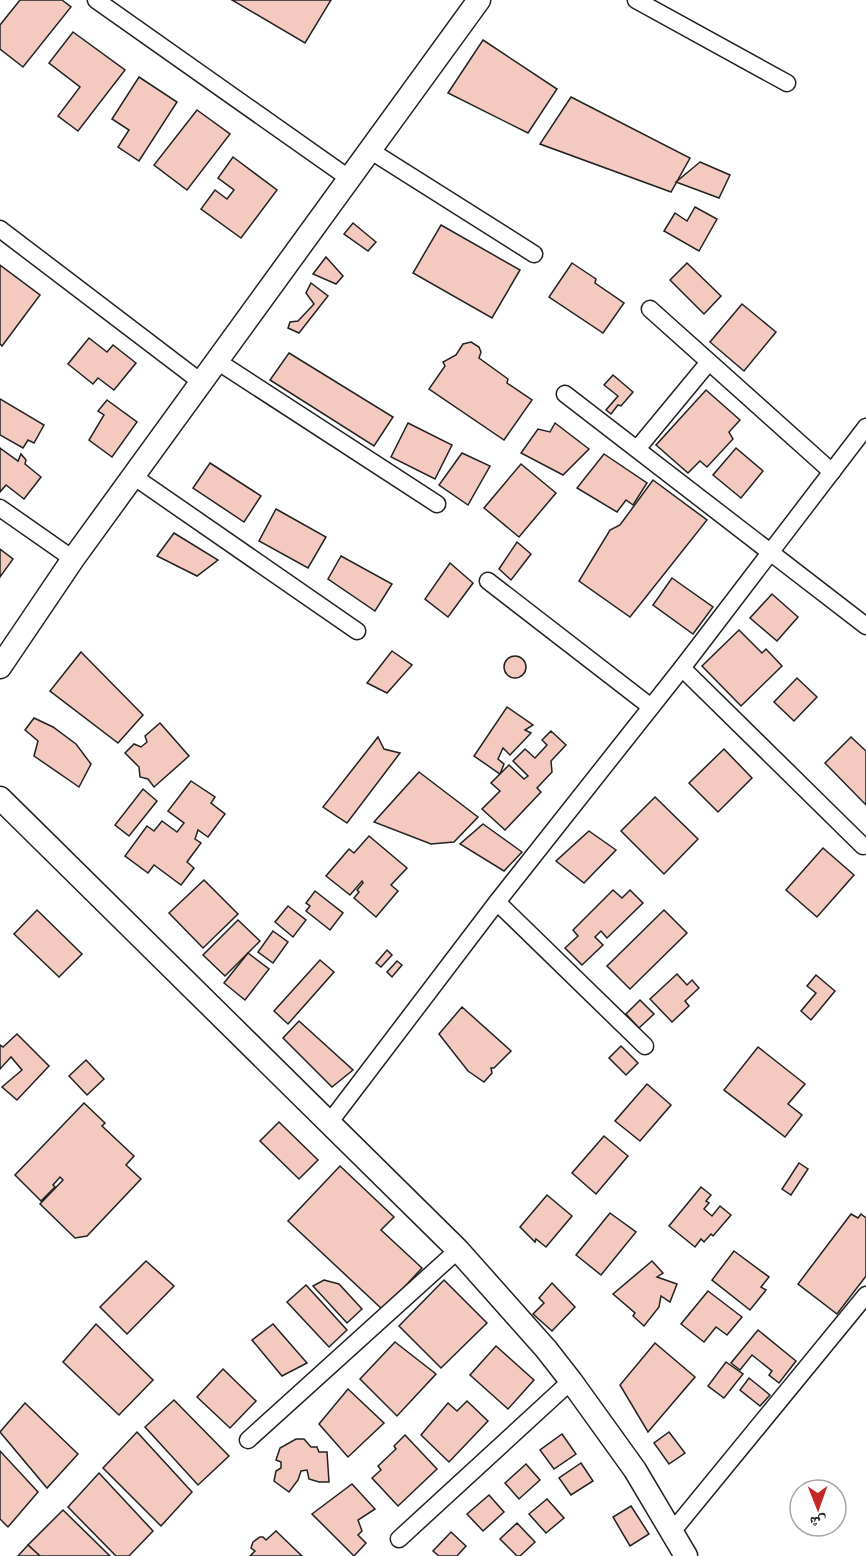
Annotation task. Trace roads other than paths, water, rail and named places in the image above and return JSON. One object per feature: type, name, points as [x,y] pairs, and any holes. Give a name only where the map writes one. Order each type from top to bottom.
[{"type":"main road","points":[[0,667],[73,559],[479,0]]},
{"type":"main road","points":[[0,798],[458,1250],[546,1349],[571,1381],[634,1470],[686,1556]]},
{"type":"street","points":[[96,0],[350,179]]},
{"type":"street","points":[[636,0],[787,83]]},
{"type":"street","points":[[371,151],[534,254]]},
{"type":"street","points":[[0,229],[201,382]]},
{"type":"street","points":[[650,309],[832,472]]},
{"type":"street","points":[[217,360],[437,504]]},
{"type":"street","points":[[637,449],[709,362]]},
{"type":"street","points":[[565,394],[866,626]]},
{"type":"street","points":[[329,1123],[497,902],[682,668],[866,427]]},
{"type":"street","points":[[134,476],[357,631]]},
{"type":"street","points":[[0,508],[73,559]]},
{"type":"street","points":[[488,581],[651,707]]},
{"type":"street","points":[[682,668],[862,846]]},
{"type":"street","points":[[497,902],[645,1046]]},
{"type":"street","points":[[248,1440],[458,1250]]},
{"type":"street","points":[[671,1533],[866,1295]]},
{"type":"street","points":[[399,1539],[571,1381]]}]
